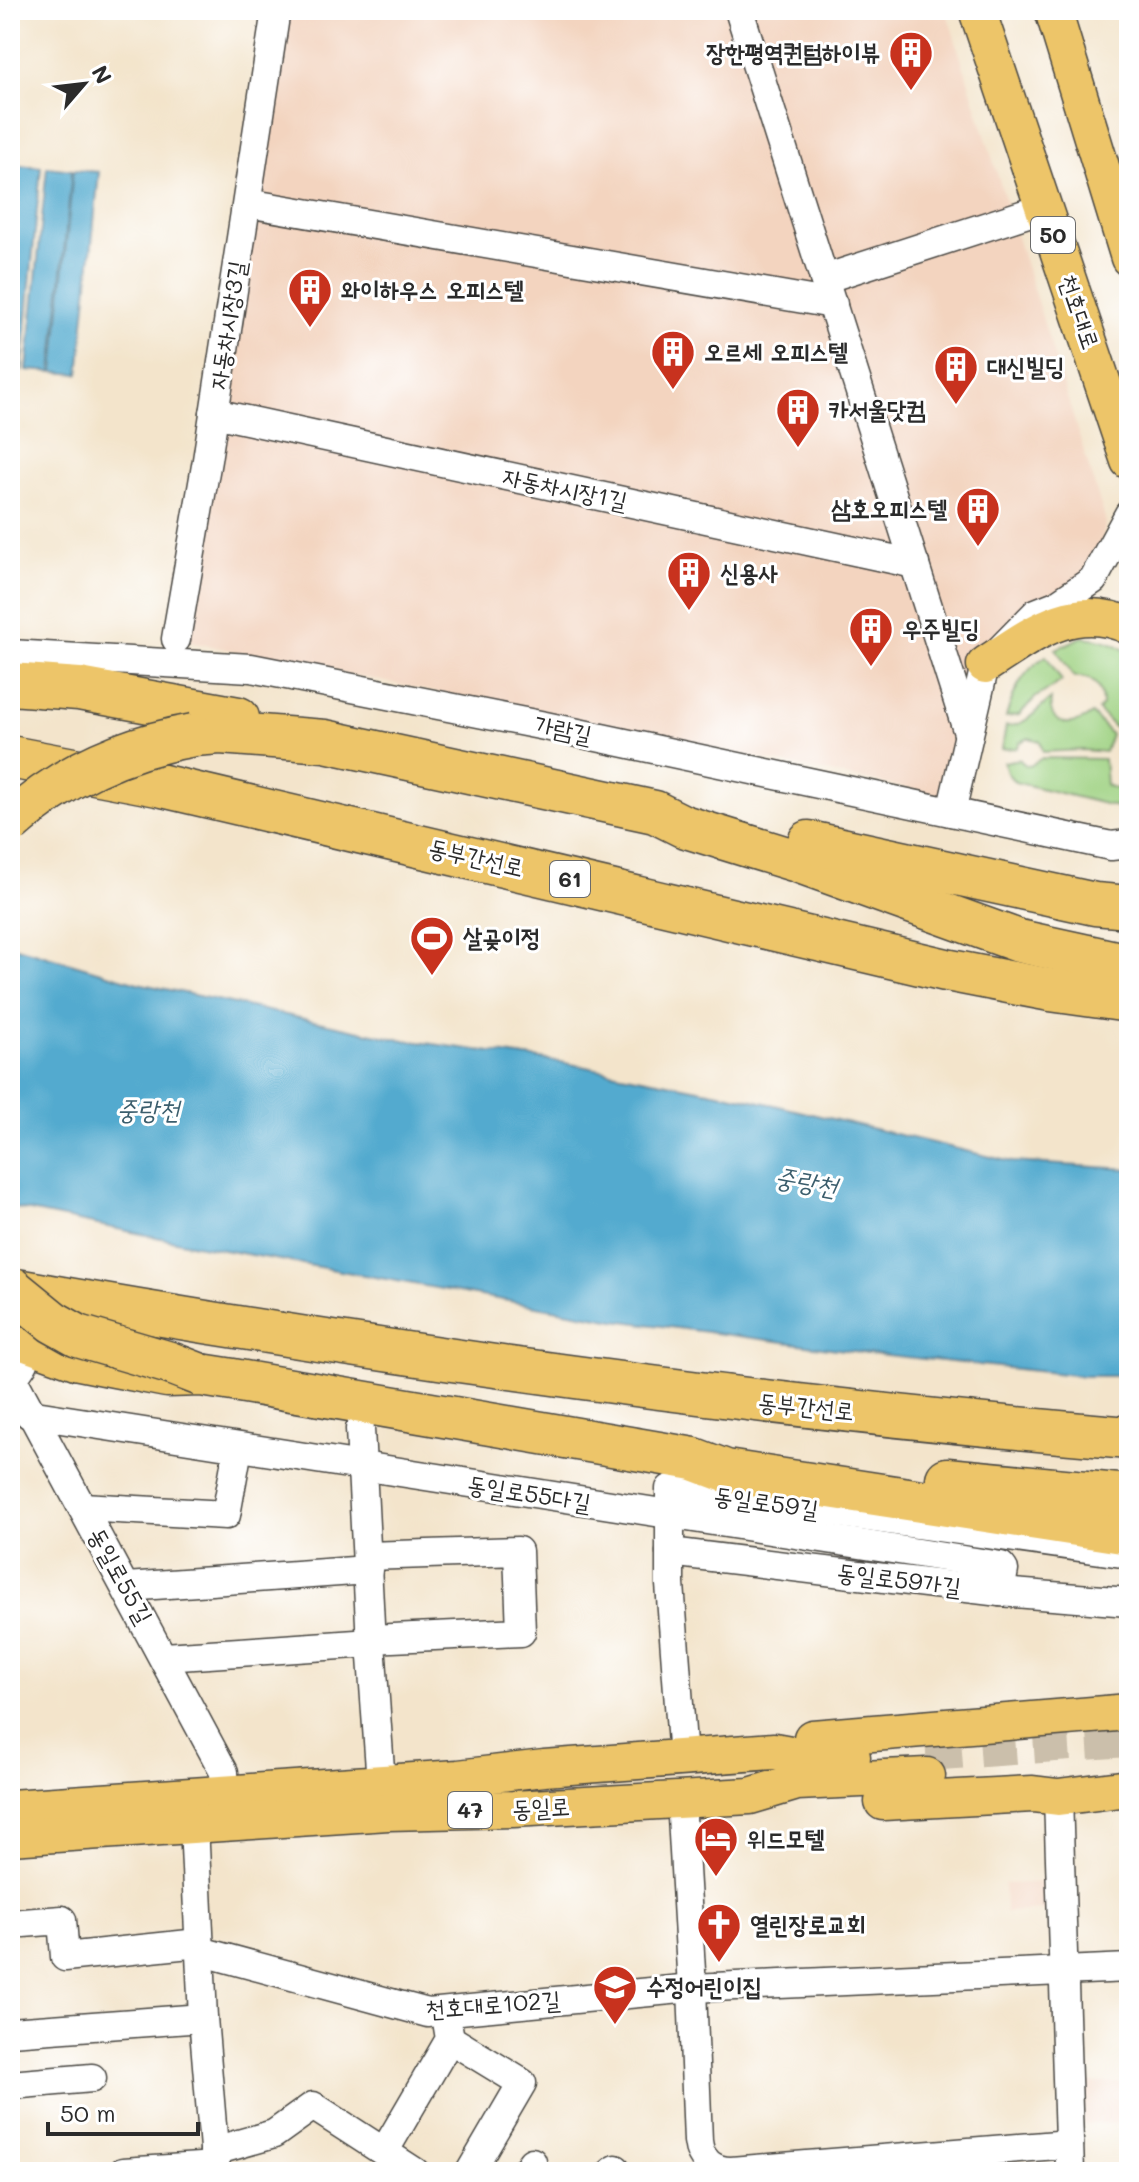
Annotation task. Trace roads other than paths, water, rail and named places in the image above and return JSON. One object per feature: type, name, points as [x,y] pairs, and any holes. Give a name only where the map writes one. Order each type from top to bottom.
[{"type":"highway","points":[[10,684],[79,689],[130,698],[293,728],[325,741]]},
{"type":"highway","points":[[10,823],[35,801],[85,769],[136,747],[194,735],[231,733],[325,741],[1095,904],[1129,907]]},
{"type":"highway","name":"동부간선로","points":[[10,757],[163,786],[946,970],[1129,1001]]},
{"type":"highway","points":[[655,812],[683,826],[797,861],[1019,941],[1129,965]]},
{"type":"highway","points":[[10,1288],[29,1305],[78,1336],[217,1377],[694,1459],[725,1459],[1129,1496]]},
{"type":"highway","name":"동부간선로","points":[[10,1288],[375,1349],[724,1398],[1129,1438]]},
{"type":"highway","points":[[15,1353],[79,1359],[167,1376],[217,1377]]},
{"type":"highway","points":[[724,1398],[832,1431],[1129,1475]]},
{"type":"highway","points":[[694,1459],[726,1471],[1129,1533]]},
{"type":"main road","name":"천호대로","points":[[977,10],[1129,461]]},
{"type":"main road","points":[[1053,10],[1118,180],[1129,258]]},
{"type":"main road","points":[[985,665],[1027,637],[1065,620],[1098,616],[1129,626]]},
{"type":"main road","points":[[774,1751],[815,1736],[1129,1712]]},
{"type":"main road","name":"동일로","points":[[10,1808],[381,1783],[774,1751],[818,1759],[926,1764],[797,1782],[750,1796],[513,1809],[388,1812],[10,1837]]},
{"type":"main road","points":[[750,1796],[797,1803],[928,1801],[1033,1794],[1058,1797],[1124,1791]]},
{"type":"street","name":"자동차시장3길","points":[[176,639],[276,10]]},
{"type":"street","points":[[739,10],[968,733]]},
{"type":"street","points":[[247,203],[828,292],[1043,208]]},
{"type":"street","name":"자동차시장1길","points":[[214,413],[915,564]]},
{"type":"street","points":[[951,812],[985,665],[1036,613],[1056,605],[1093,580],[1129,514]]},
{"type":"street","name":"가람길","points":[[10,654],[251,668],[545,726],[1123,850]]},
{"type":"street","name":"동일로55길","points":[[15,1353],[13,1379],[29,1414],[126,1587],[224,1772],[225,1794]]},
{"type":"street","name":"동일로55다길","points":[[29,1414],[1001,1566],[1004,1570],[1000,1592]]},
{"type":"street","points":[[360,1429],[381,1783]]},
{"type":"street","points":[[82,1507],[226,1515],[238,1448]]},
{"type":"street","name":"동일로59길","points":[[669,1516],[670,1489],[1129,1554]]},
{"type":"street","points":[[669,1516],[673,1629],[683,1758]]},
{"type":"street","points":[[126,1587],[518,1551],[521,1632],[164,1657]]},
{"type":"street","name":"동일로59가길","points":[[670,1552],[1000,1592],[1129,1602]]},
{"type":"street","points":[[681,1800],[700,2151],[705,2161],[718,2170],[775,2170],[1070,2158],[1058,1797]]},
{"type":"street","points":[[194,1825],[203,2018],[215,2163]]},
{"type":"street","points":[[10,1924],[62,1920],[65,1957],[199,1947]]},
{"type":"street","name":"천호대로102길","points":[[199,1947],[428,2013],[448,2026],[692,1988],[1129,1968]]},
{"type":"street","points":[[10,2032],[203,2018]]},
{"type":"street","points":[[384,2152],[448,2026],[522,2083],[470,2172]]},
{"type":"street","points":[[10,2085],[92,2078]]},
{"type":"street","points":[[123,2172],[215,2163],[274,2134],[313,2106],[415,2172]]},
{"type":"water","points":[[16,165],[41,167],[22,370],[10,368],[10,231]]},
{"type":"water","points":[[47,167],[72,170],[52,372],[27,370]]},
{"type":"water","points":[[73,170],[99,172],[79,374],[54,372]]},
{"type":"water","name":"중랑천","points":[[10,945],[138,983],[397,1039],[555,1061],[745,1098],[1012,1162],[1129,1169],[1129,1376],[1083,1376],[868,1353],[615,1320],[195,1245],[10,1207]]},
{"type":"tunnel","points":[[926,1753],[1129,1739]]},
{"type":"place","name":"장한평역퀀텀하이뷰","points":[[911,92]]},
{"type":"place","name":"와이하우스 오피스텔","points":[[310,329]]},
{"type":"place","name":"오르세 오피스텔","points":[[673,391]]},
{"type":"place","name":"대신빌딩","points":[[956,406]]},
{"type":"place","name":"카서울닷컴","points":[[798,449]]},
{"type":"place","name":"삼호오피스텔","points":[[978,548]]},
{"type":"place","name":"신용사","points":[[689,612]]},
{"type":"place","name":"우주빌딩","points":[[871,668]]},
{"type":"place","name":"살곶이정","points":[[432,977]]},
{"type":"place","name":"위드모텔","points":[[716,1878]]},
{"type":"place","name":"열린장로교회","points":[[719,1964]]},
{"type":"place","name":"수정어린이집","points":[[615,2026]]}]
